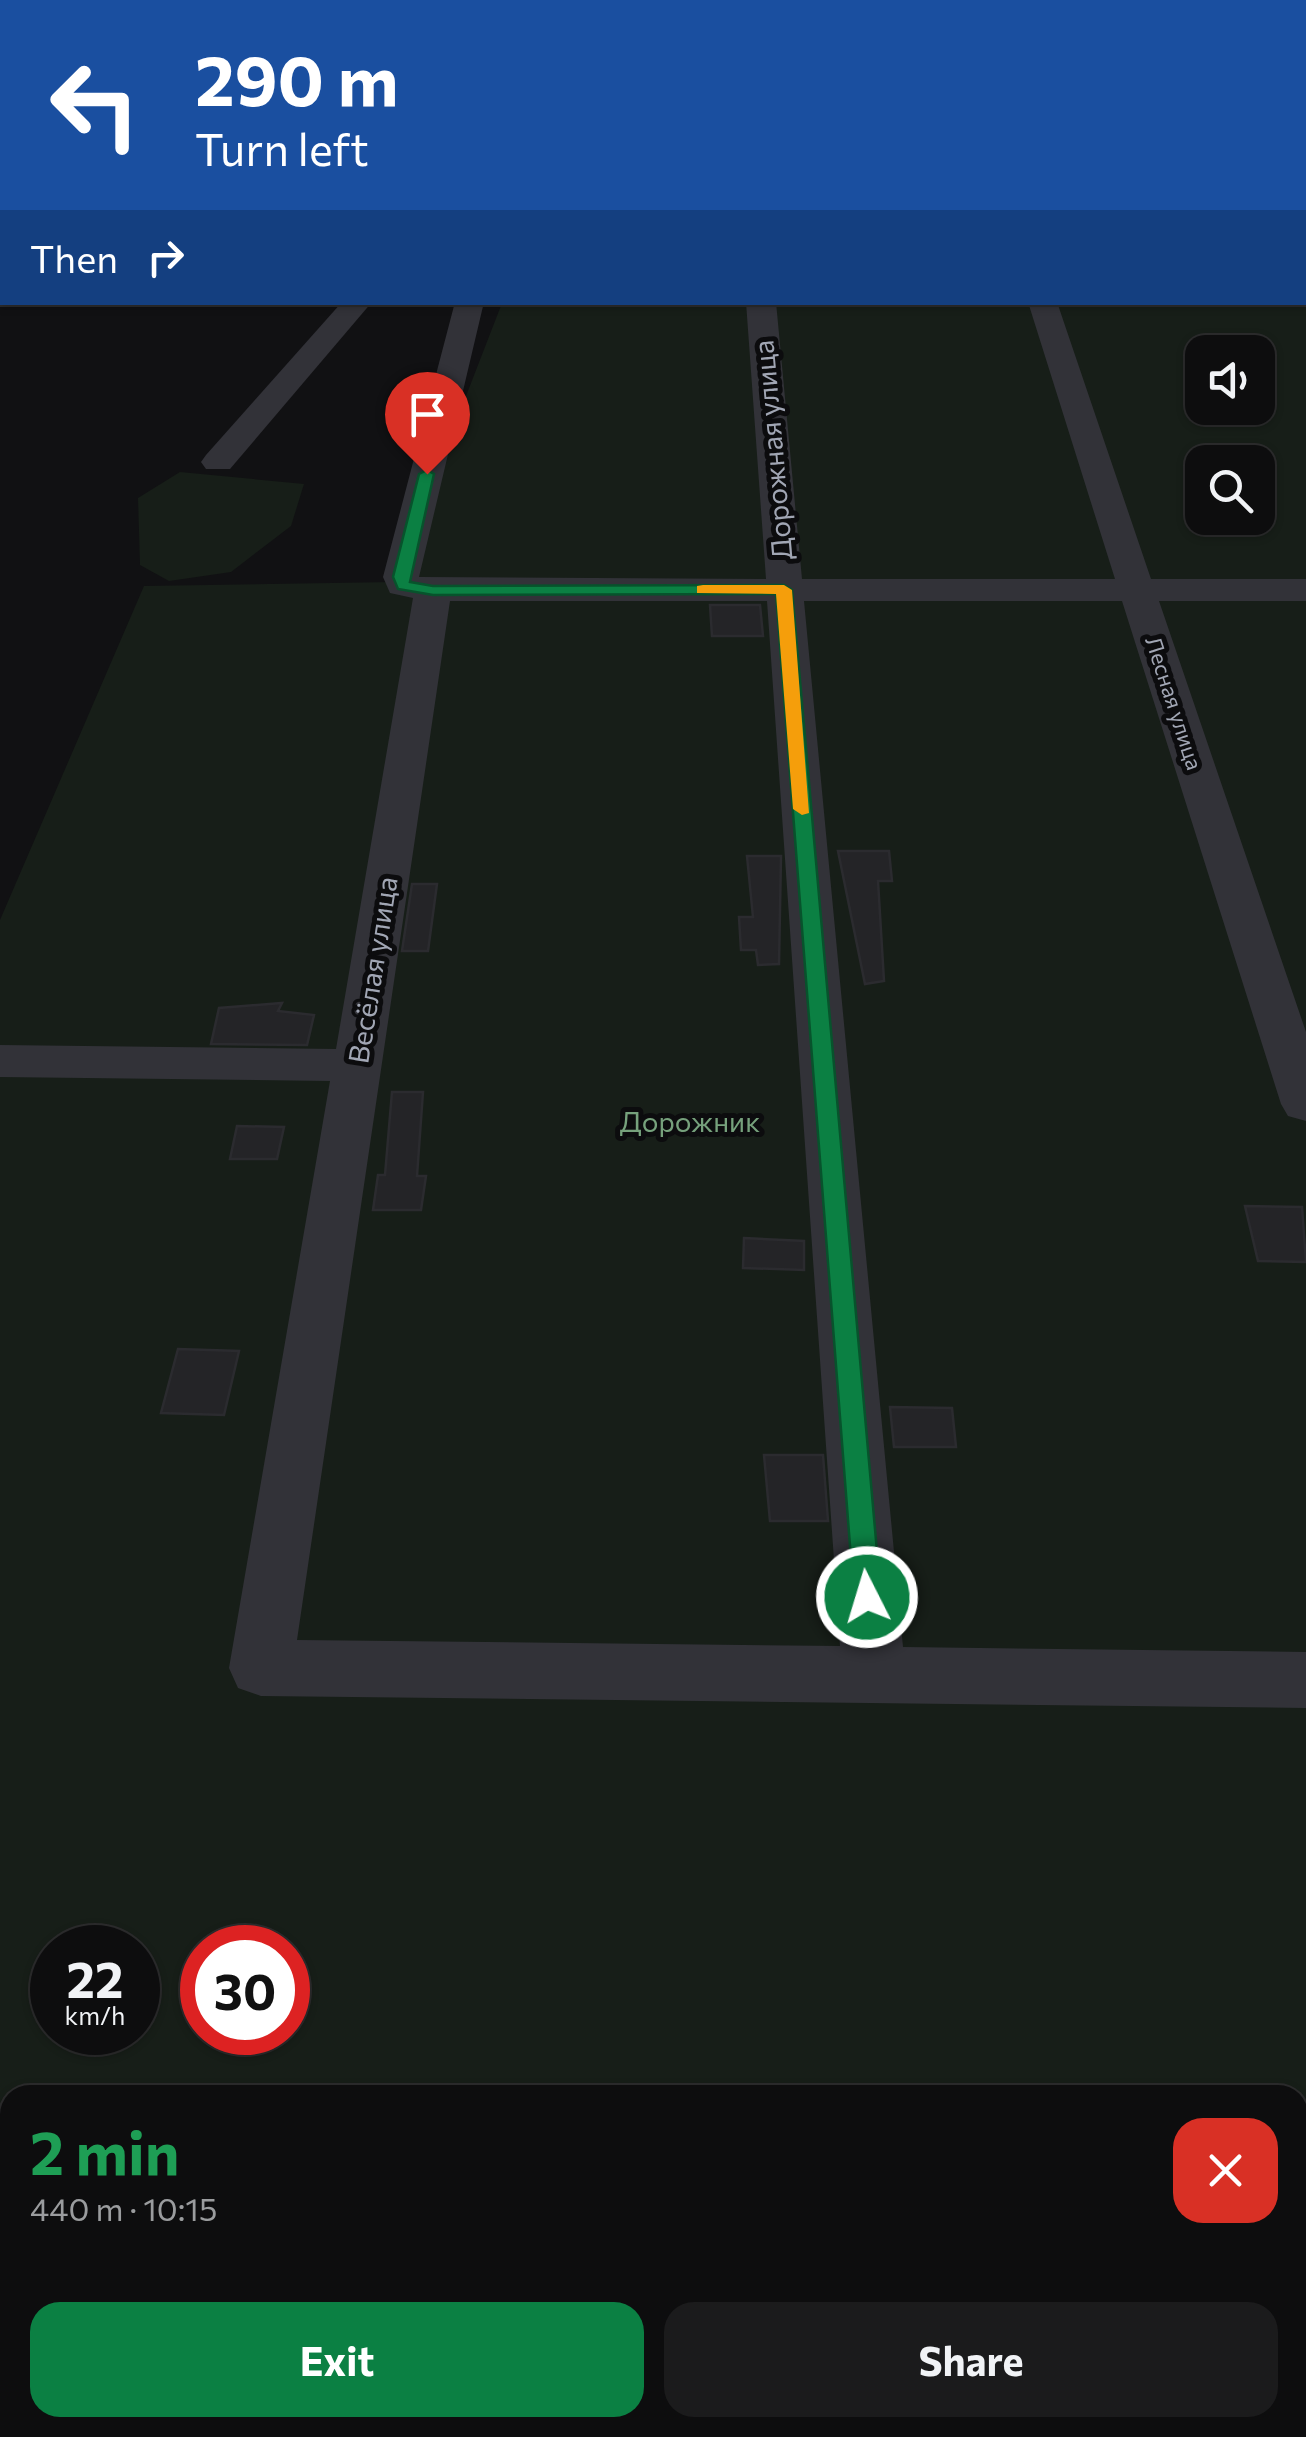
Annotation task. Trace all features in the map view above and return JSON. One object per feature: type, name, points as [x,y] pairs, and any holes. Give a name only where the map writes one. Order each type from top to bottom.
[{"type":"street","points":[[218,462],[355,305]]},
{"type":"street","points":[[469,305],[401,577],[403,586],[433,590],[1306,590]]},
{"type":"street","name":"Дорожная улица","points":[[761,305],[874,1675]]},
{"type":"street","name":"Лесная улица","points":[[1043,305],[1306,1104]]},
{"type":"street","name":"Весёлая улица","points":[[433,590],[261,1668],[874,1675]]},
{"type":"street","points":[[0,1061],[358,1065]]},
{"type":"street","points":[[874,1675],[1306,1680]]},
{"type":"green space","name":"Дорожник","points":[[501,305],[1306,305],[1306,2085],[0,2085],[0,920],[144,586],[394,582]]},
{"type":"green space","points":[[180,472],[304,484],[291,526],[231,572],[169,581],[140,565],[138,498]]},
{"type":"building","points":[[710,605],[760,605],[763,636],[712,636]]},
{"type":"building","points":[[838,851],[889,851],[892,881],[878,881],[884,981],[865,984]]},
{"type":"building","points":[[747,856],[781,856],[779,964],[758,965],[756,950],[741,950],[739,917],[753,917]]},
{"type":"building","points":[[412,884],[437,884],[428,951],[402,951]]},
{"type":"building","points":[[282,1003],[278,1011],[314,1015],[307,1045],[211,1044],[219,1008]]},
{"type":"building","points":[[392,1092],[423,1092],[417,1176],[426,1176],[421,1210],[373,1210],[378,1175],[385,1175]]},
{"type":"building","points":[[237,1126],[284,1127],[277,1159],[230,1159]]},
{"type":"building","points":[[1245,1206],[1302,1207],[1306,1262],[1258,1261]]},
{"type":"building","points":[[744,1238],[804,1241],[804,1270],[743,1268]]},
{"type":"building","points":[[178,1349],[239,1351],[224,1415],[161,1413]]},
{"type":"building","points":[[890,1407],[952,1408],[956,1447],[894,1447]]},
{"type":"building","points":[[764,1455],[823,1455],[828,1521],[770,1521]]},
{"type":"slow traffic","points":[[703,590],[784,590],[802,809]]},
{"type":"route","points":[[427,474],[401,577],[403,586],[433,590],[784,590],[867,1597]]}]
